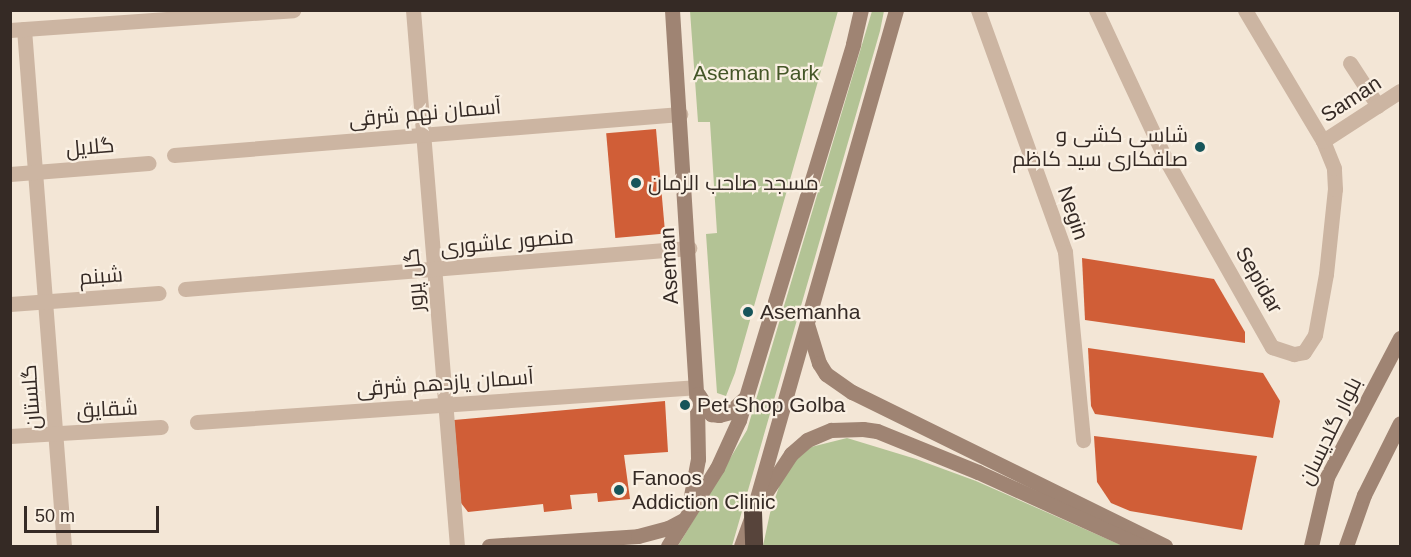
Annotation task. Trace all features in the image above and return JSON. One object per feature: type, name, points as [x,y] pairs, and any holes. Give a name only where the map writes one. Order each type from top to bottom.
[{"type":"highway","points":[[753,512],[754,546]]},
{"type":"street","points":[[17,29],[293,10]]},
{"type":"street","name":"گل پرور","points":[[413,10],[457,546]]},
{"type":"street","name":"Aseman","points":[[672,10],[689,248],[698,459],[686,518]]},
{"type":"street","points":[[741,546],[753,512],[896,10]]},
{"type":"street","name":"Negin","points":[[978,10],[1065,252],[1083,440]]},
{"type":"street","name":"Sepidar","points":[[1096,10],[1166,159],[1272,347],[1294,354],[1304,352],[1315,334],[1326,274],[1335,189],[1334,168],[1323,141],[1245,10]]},
{"type":"street","points":[[668,546],[717,468],[749,391],[861,11]]},
{"type":"street","name":"گلستان","points":[[17,29],[35,172],[64,546]]},
{"type":"street","points":[[1350,63],[1378,106]]},
{"type":"street","name":"Saman","points":[[1323,141],[1401,91]]},
{"type":"street","name":"آسمان نهم شرقی","points":[[174,155],[680,114]]},
{"type":"street","name":"گلایل","points":[[10,174],[149,163]]},
{"type":"street","name":"منصور عاشوری","points":[[185,290],[689,248]]},
{"type":"street","name":"شبنم","points":[[10,304],[159,293]]},
{"type":"street","points":[[807,323],[819,363],[826,374],[852,392],[1165,546]]},
{"type":"street","name":"بلوار گلدیسان","points":[[1311,546],[1320,502],[1333,465],[1401,338]]},
{"type":"street","points":[[695,387],[704,406],[711,414],[719,416],[725,415],[737,406],[749,391]]},
{"type":"street","name":"آسمان یازدهم شرقی","points":[[197,422],[695,387]]},
{"type":"street","points":[[1346,546],[1364,495],[1401,423]]},
{"type":"street","name":"شقایق","points":[[10,436],[161,427]]},
{"type":"street","points":[[753,512],[776,475],[798,447],[831,430],[850,428],[877,431],[922,449],[1141,546]]},
{"type":"street","points":[[1301,546],[1320,502]]},
{"type":"street","points":[[489,546],[654,533],[686,518]]},
{"type":"street","points":[[572,540],[614,546]]},
{"type":"green space","name":"Aseman Park","points":[[690,11],[838,11],[735,373],[726,396],[717,393],[706,234],[717,233],[710,122],[698,122]]},
{"type":"green space","points":[[872,11],[884,11],[880,31],[732,546],[678,546],[747,430]]},
{"type":"green space","points":[[847,438],[916,459],[976,481],[1123,546],[763,546],[770,513],[782,478],[791,464],[811,447]]},
{"type":"building","name":"مسجد صاحب الزمان","points":[[656,129],[665,234],[615,238],[606,133]]},
{"type":"building","points":[[1082,258],[1214,279],[1245,332],[1245,343],[1085,320]]},
{"type":"building","points":[[1088,348],[1263,373],[1280,401],[1273,438],[1095,414],[1091,406]]},
{"type":"building","points":[[665,401],[668,452],[624,455],[630,499],[598,502],[597,493],[570,495],[572,509],[544,512],[543,504],[468,512],[461,503],[454,420]]},
{"type":"building","points":[[1094,436],[1257,456],[1242,530],[1130,511],[1111,503],[1097,482]]},
{"type":"place","name":"شاسی کشی و صافکاری سید کاظم","points":[[1200,147]]},
{"type":"place","name":"مسجد صاحب الزمان","points":[[636,183]]},
{"type":"place","name":"Asemanha","points":[[748,312]]},
{"type":"place","name":"Pet Shop Golba","points":[[685,405]]},
{"type":"place","name":"Fanoos Addiction Clinic","points":[[619,490]]}]
